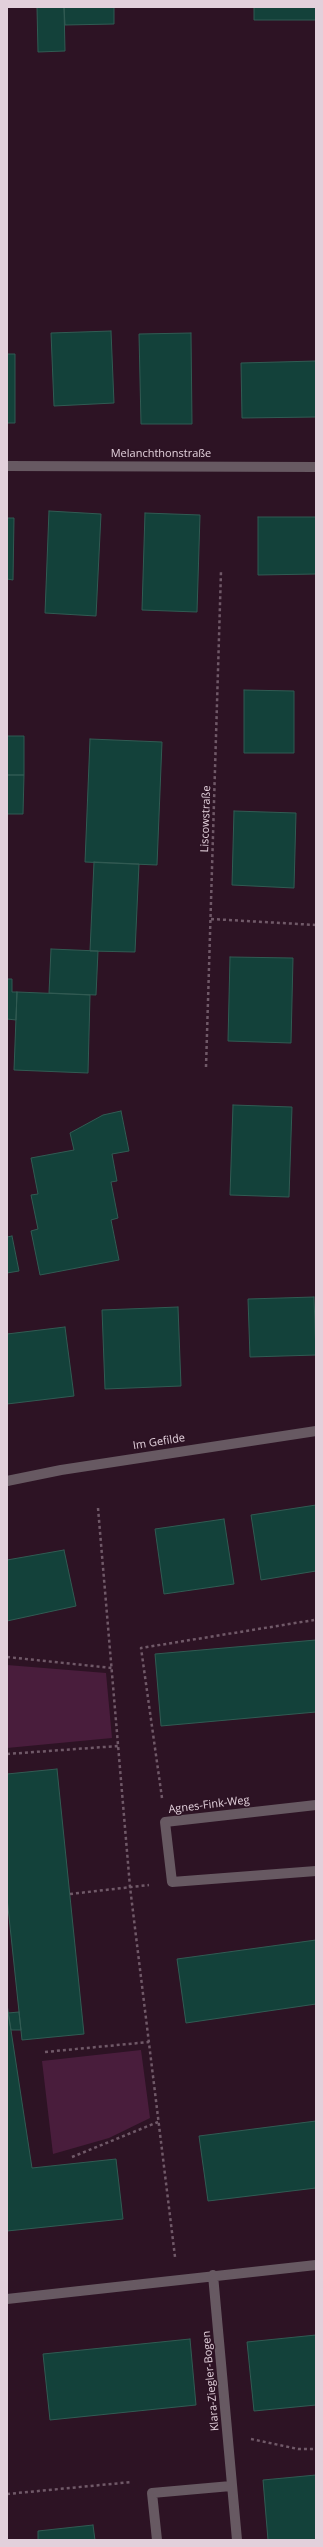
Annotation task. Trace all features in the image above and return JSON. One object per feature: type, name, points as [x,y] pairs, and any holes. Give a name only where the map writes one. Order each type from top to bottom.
[{"type":"street","name":"Melanchthonstraße","points":[[7,466],[316,467]]},
{"type":"street","name":"Im Gefilde","points":[[7,1481],[61,1470],[316,1431]]},
{"type":"street","name":"Agnes-Fink-Weg","points":[[172,1882],[165,1822],[316,1805]]},
{"type":"street","points":[[172,1882],[316,1871]]},
{"type":"street","points":[[7,2299],[213,2275],[316,2265]]},
{"type":"street","name":"Klara-Ziegler-Bogen","points":[[213,2275],[237,2540]]},
{"type":"street","points":[[157,2540],[152,2494],[231,2486]]},
{"type":"path","name":"Liscowstraße","points":[[206,1067],[221,571]]},
{"type":"path","points":[[211,919],[316,925]]},
{"type":"path","points":[[98,1508],[130,1886],[178,2279]]},
{"type":"path","points":[[165,1822],[141,1648],[314,1620]]},
{"type":"path","points":[[7,1658],[112,1668]]},
{"type":"path","points":[[7,1754],[118,1746]]},
{"type":"path","points":[[70,1894],[172,1882]]},
{"type":"path","points":[[45,2052],[149,2042]]},
{"type":"path","points":[[72,2157],[158,2122]]},
{"type":"path","points":[[228,2435],[298,2449],[316,2449]]},
{"type":"path","points":[[7,2494],[134,2482],[152,2494]]},
{"type":"shaded area","points":[[7,1665],[106,1673],[112,1738],[7,1748]]},
{"type":"shaded area","points":[[141,2050],[150,2118],[109,2138],[53,2154],[42,2061]]},
{"type":"building","points":[[37,7],[64,7],[65,51],[38,52]]},
{"type":"building","points":[[64,7],[114,7],[114,24],[65,25]]},
{"type":"building","points":[[254,7],[316,7],[316,20],[254,20]]},
{"type":"building","points":[[111,331],[114,403],[54,406],[51,333]]},
{"type":"building","points":[[191,333],[192,424],[141,424],[139,334]]},
{"type":"building","points":[[7,354],[15,354],[15,423],[7,423]]},
{"type":"building","points":[[316,361],[316,417],[242,418],[241,363]]},
{"type":"building","points":[[49,511],[101,514],[96,616],[45,613]]},
{"type":"building","points":[[145,513],[200,515],[197,612],[142,610]]},
{"type":"building","points":[[258,517],[316,517],[316,574],[258,575]]},
{"type":"building","points":[[7,518],[14,518],[13,580],[7,579]]},
{"type":"building","points":[[244,690],[294,691],[294,753],[244,753]]},
{"type":"building","points":[[7,736],[24,736],[24,775],[7,775]]},
{"type":"building","points":[[90,739],[162,742],[157,865],[85,862]]},
{"type":"building","points":[[7,775],[24,775],[23,814],[7,814]]},
{"type":"building","points":[[234,811],[296,813],[294,888],[232,885]]},
{"type":"building","points":[[94,862],[139,864],[135,952],[90,951]]},
{"type":"building","points":[[51,949],[98,951],[96,995],[49,993]]},
{"type":"building","points":[[230,957],[293,958],[291,1043],[228,1041]]},
{"type":"building","points":[[7,979],[12,979],[12,992],[17,992],[16,1020],[7,1019]]},
{"type":"building","points":[[17,992],[90,995],[88,1073],[14,1070]]},
{"type":"building","points":[[233,1105],[292,1107],[289,1197],[230,1195]]},
{"type":"building","points":[[121,1111],[129,1151],[112,1154],[117,1181],[111,1182],[118,1218],[111,1220],[119,1260],[40,1275],[31,1231],[38,1229],[31,1195],[38,1194],[31,1158],[74,1150],[70,1133],[103,1115]]},
{"type":"building","points":[[12,1236],[19,1271],[7,1273],[7,1237]]},
{"type":"building","points":[[314,1297],[316,1355],[250,1357],[248,1299]]},
{"type":"building","points":[[178,1307],[181,1386],[105,1389],[102,1310]]},
{"type":"building","points":[[65,1327],[74,1396],[7,1404],[7,1334]]},
{"type":"building","points":[[316,1505],[316,1571],[261,1580],[251,1515]]},
{"type":"building","points":[[224,1519],[234,1584],[164,1594],[155,1529]]},
{"type":"building","points":[[64,1550],[76,1606],[7,1621],[7,1560]]},
{"type":"building","points":[[316,1640],[316,1712],[161,1726],[155,1654]]},
{"type":"building","points":[[57,1769],[84,2034],[22,2040],[7,1898],[7,1774]]},
{"type":"building","points":[[316,1940],[316,2004],[186,2023],[177,1959]]},
{"type":"building","points":[[7,2004],[32,2168],[116,2159],[123,2219],[7,2231]]},
{"type":"building","points":[[19,2012],[21,2030],[11,2030],[8,2013]]},
{"type":"building","points":[[316,2121],[316,2188],[208,2201],[199,2136]]},
{"type":"building","points":[[316,2335],[316,2405],[254,2411],[247,2342]]},
{"type":"building","points":[[190,2339],[196,2405],[50,2420],[43,2354]]},
{"type":"building","points":[[316,2475],[316,2540],[268,2540],[263,2480]]},
{"type":"building","points":[[93,2525],[95,2540],[38,2540],[38,2531]]}]
